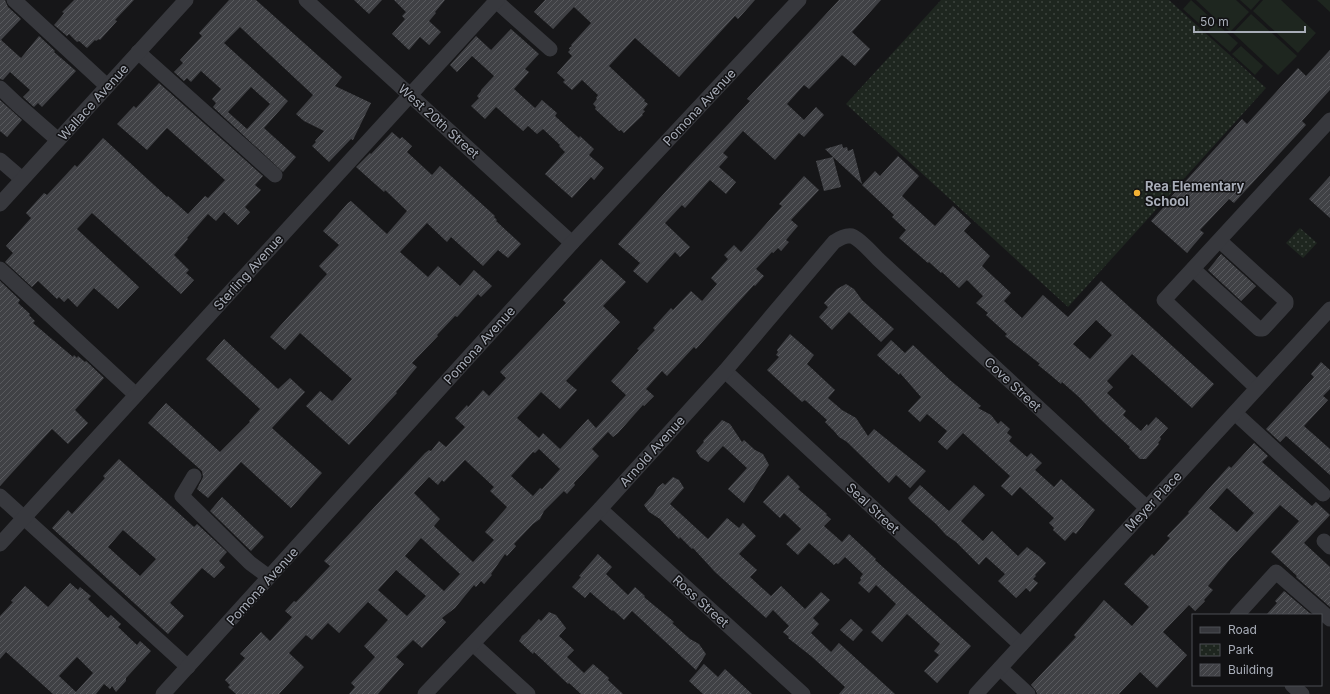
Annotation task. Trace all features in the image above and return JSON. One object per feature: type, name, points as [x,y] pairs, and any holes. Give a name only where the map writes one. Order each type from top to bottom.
[{"type":"street","points":[[14,0],[107,86]]},
{"type":"street","name":"Wallace Avenue","points":[[0,204],[186,0]]},
{"type":"street","name":"West 20th Street","points":[[306,0],[572,243]]},
{"type":"street","points":[[497,0],[550,49]]},
{"type":"street","name":"Sterling Avenue","points":[[0,544],[497,0]]},
{"type":"street","name":"Pomona Avenue","points":[[163,694],[572,243],[799,0]]},
{"type":"street","points":[[138,52],[275,175]]},
{"type":"street","points":[[0,88],[58,140]]},
{"type":"street","points":[[1257,388],[1164,300],[1330,120]]},
{"type":"street","points":[[0,160],[22,179]]},
{"type":"street","name":"Arnold Avenue","points":[[425,694],[600,509],[724,371],[834,242],[843,236],[852,236],[866,247],[878,260]]},
{"type":"street","points":[[1193,270],[1259,329],[1264,329],[1286,304],[1286,300],[1220,241]]},
{"type":"street","name":"Cove Street","points":[[878,260],[1147,508]]},
{"type":"street","points":[[0,269],[136,395]]},
{"type":"street","name":"Meyer Place","points":[[976,694],[1257,388],[1327,317]]},
{"type":"street","name":"Seal Street","points":[[724,371],[1021,645]]},
{"type":"street","points":[[1235,412],[1323,494]]},
{"type":"street","points":[[194,476],[182,496],[250,563],[269,577]]},
{"type":"street","points":[[0,496],[188,667]]},
{"type":"street","name":"Ross Street","points":[[600,509],[803,694]]},
{"type":"street","points":[[1238,614],[1276,572],[1330,619]]},
{"type":"street","points":[[473,644],[528,694]]},
{"type":"street","points":[[1000,668],[1028,694]]},
{"type":"street","points":[[1293,686],[1302,694]]},
{"type":"green space","points":[[941,0],[1169,0],[1266,88],[1068,307],[846,104]]},
{"type":"green space","points":[[1191,0],[1213,20],[1205,29],[1183,9]]},
{"type":"green space","points":[[1196,0],[1236,0],[1249,12],[1230,32]]},
{"type":"green space","points":[[1240,0],[1260,0],[1251,10]]},
{"type":"green space","points":[[1263,0],[1281,0],[1316,33],[1298,53],[1253,11]]},
{"type":"green space","points":[[1317,0],[1330,0],[1330,12]]},
{"type":"green space","points":[[1251,14],[1297,56],[1278,75],[1233,33]]},
{"type":"green space","points":[[1216,23],[1238,43],[1230,52],[1207,32]]},
{"type":"green space","points":[[1241,46],[1263,66],[1255,75],[1232,54]]},
{"type":"green space","points":[[1300,228],[1317,243],[1303,258],[1286,243]]},
{"type":"building","points":[[0,0],[5,0],[8,7],[21,19],[1,40],[21,58],[39,36],[55,51],[54,52],[76,71],[42,107],[38,103],[34,107],[23,97],[30,90],[10,72],[3,80],[0,79]]},
{"type":"building","points":[[74,0],[134,0],[115,20],[117,21],[100,40],[95,40],[87,48],[79,41],[77,42],[69,34],[67,36],[54,25],[64,13],[62,12]]},
{"type":"building","points":[[229,0],[256,0],[342,77],[335,86],[371,103],[353,140],[351,139],[329,162],[312,146],[324,131],[304,121],[296,114],[313,95],[240,27],[224,43],[288,101],[264,128],[296,157],[283,172],[213,107],[216,103],[212,99],[221,89],[201,71],[191,82],[187,78],[184,81],[174,72],[183,63],[180,60],[202,36],[199,33]],"holes":[[[251,87],[270,104],[247,129],[228,112]]]},
{"type":"building","points":[[354,0],[382,0],[369,14]]},
{"type":"building","points":[[394,0],[445,0],[429,21],[441,32],[429,45],[420,37],[409,50],[392,34],[405,19],[402,16],[406,12]]},
{"type":"building","points":[[545,0],[755,0],[738,19],[735,16],[679,77],[635,38],[609,66],[648,104],[643,110],[645,111],[642,114],[643,115],[624,133],[621,130],[619,131],[595,109],[596,107],[593,104],[598,95],[582,80],[572,90],[563,82],[565,80],[557,73],[572,56],[568,52],[570,50],[569,48],[572,46],[571,45],[591,23],[574,7],[553,29],[534,12]]},
{"type":"building","points":[[839,0],[881,0],[852,32],[870,49],[855,66],[842,55],[809,89],[804,85],[787,104],[804,120],[816,107],[824,115],[804,137],[799,133],[775,160],[743,131],[723,153],[728,157],[719,167],[736,182],[726,194],[710,180],[685,208],[682,205],[665,223],[690,247],[680,257],[675,252],[647,283],[633,271],[640,263],[618,244],[750,101],[747,99]]},
{"type":"building","points":[[511,29],[539,54],[525,69],[529,72],[514,89],[535,108],[542,100],[557,113],[555,116],[579,138],[580,136],[594,149],[589,155],[604,168],[594,180],[591,177],[572,198],[545,174],[565,152],[559,146],[560,145],[543,129],[537,134],[528,126],[523,131],[496,107],[485,119],[471,106],[479,98],[477,96],[481,90],[494,76],[472,56],[457,72],[450,65],[476,36],[491,50]]},
{"type":"building","points":[[1330,50],[1330,90],[1302,121],[1306,125],[1234,203],[1229,199],[1200,230],[1204,233],[1187,253],[1151,221],[1242,119],[1247,124],[1298,68],[1306,76]]},
{"type":"building","points":[[159,83],[263,176],[255,185],[261,190],[245,207],[250,212],[238,225],[224,212],[216,221],[208,214],[187,238],[188,239],[174,255],[189,270],[186,273],[194,280],[181,294],[92,213],[77,229],[139,287],[118,309],[94,288],[77,307],[68,298],[64,302],[59,297],[57,299],[38,281],[32,287],[5,262],[13,253],[6,246],[31,218],[26,213],[44,193],[47,195],[75,165],[77,167],[103,138],[167,197],[168,196],[188,214],[205,196],[208,198],[225,180],[167,128],[147,150],[117,124],[134,106],[136,108]]},
{"type":"building","points":[[0,100],[22,120],[7,137],[0,131]]},
{"type":"building","points":[[392,132],[400,139],[402,137],[412,146],[407,152],[432,175],[440,166],[495,216],[496,221],[521,244],[508,258],[498,250],[483,266],[451,237],[447,242],[427,223],[400,252],[428,277],[438,266],[460,286],[474,270],[492,286],[481,297],[478,294],[457,317],[455,316],[437,335],[438,336],[412,363],[417,367],[396,392],[397,393],[349,445],[306,406],[320,391],[332,401],[352,379],[300,333],[285,350],[270,337],[327,274],[319,266],[339,245],[323,231],[348,203],[351,201],[387,234],[407,211],[385,190],[384,192],[356,167]]},
{"type":"building","points":[[842,144],[843,148],[847,147],[848,151],[853,149],[862,184],[825,149]]},
{"type":"building","points":[[898,156],[919,176],[902,196],[935,226],[953,206],[971,223],[964,231],[990,256],[982,266],[1011,293],[1004,301],[1022,318],[1043,295],[1068,317],[1101,281],[1214,384],[1192,408],[1132,354],[1107,381],[1113,387],[1107,393],[1126,411],[1123,415],[1141,431],[1156,417],[1168,428],[1160,437],[1161,439],[1158,443],[1159,444],[1146,459],[1140,459],[1129,448],[1130,447],[1080,398],[1062,382],[1061,384],[1038,365],[1040,364],[1005,336],[1007,334],[986,315],[988,313],[976,303],[983,296],[967,280],[959,288],[942,272],[941,273],[929,262],[928,263],[899,238],[906,230],[892,217],[894,215],[862,185],[875,171],[880,176]],"holes":[[[1096,320],[1112,335],[1090,359],[1073,344]]]},
{"type":"building","points":[[833,157],[841,187],[824,191],[816,161]]},
{"type":"building","points":[[804,176],[819,190],[791,220],[798,226],[786,240],[789,242],[781,251],[778,248],[773,253],[772,252],[756,269],[764,276],[696,349],[694,347],[667,376],[662,371],[646,389],[654,396],[644,406],[643,405],[618,433],[613,437],[608,432],[592,449],[599,456],[574,483],[575,485],[567,494],[564,491],[544,511],[540,519],[533,524],[514,544],[516,546],[507,556],[505,554],[491,574],[492,575],[484,584],[481,581],[476,587],[474,585],[455,608],[442,618],[446,622],[422,648],[413,640],[396,657],[404,664],[378,694],[349,694],[355,687],[351,683],[375,657],[364,646],[388,620],[368,602],[339,633],[328,623],[312,640],[306,635],[289,653],[304,667],[279,694],[236,694],[228,687],[230,685],[225,680],[245,658],[240,654],[261,632],[270,641],[292,617],[285,611],[294,601],[296,602],[330,566],[324,561],[425,453],[429,450],[431,451],[439,441],[446,447],[465,427],[455,418],[467,405],[468,407],[483,390],[489,396],[506,378],[500,372],[566,303],[563,300],[601,259],[626,282],[603,306],[620,322],[566,381],[577,390],[560,409],[541,392],[517,418],[539,438],[543,433],[560,449],[588,419],[596,428],[626,395],[611,381],[639,350],[637,349],[655,330],[653,328],[671,308],[673,310],[691,291],[702,301],[717,284],[711,278],[728,259],[724,255],[734,245],[741,252],[782,206],[779,204]],"holes":[[[539,449],[560,469],[542,489],[540,488],[533,496],[511,476],[533,452],[535,453]],[[465,460],[494,487],[490,491],[507,507],[485,532],[494,540],[473,562],[434,526],[440,519],[414,493],[429,477],[438,485],[442,480],[444,482]],[[421,538],[460,574],[444,591],[405,556]],[[396,570],[426,596],[407,616],[378,590]]]},
{"type":"building","points":[[1330,176],[1330,218],[1309,199]]},
{"type":"building","points":[[1221,254],[1256,286],[1241,301],[1208,270]]},
{"type":"building","points":[[0,281],[20,300],[18,303],[30,314],[29,315],[35,321],[33,323],[73,357],[74,355],[77,358],[78,356],[85,362],[86,361],[104,378],[75,410],[88,423],[68,444],[52,429],[0,486]]},
{"type":"building","points":[[846,284],[854,289],[862,300],[894,329],[881,342],[849,312],[832,330],[819,317],[828,307],[824,303],[837,289]]},
{"type":"building","points":[[790,334],[814,355],[807,364],[835,390],[828,398],[842,410],[856,418],[868,436],[874,429],[926,471],[910,488],[896,475],[889,483],[847,442],[839,437],[825,422],[827,420],[805,400],[802,402],[767,370],[779,357],[776,355],[778,352],[777,350]]},
{"type":"building","points":[[224,339],[278,389],[290,378],[305,392],[272,428],[322,473],[291,508],[241,462],[208,498],[197,489],[203,477],[202,471],[148,423],[166,403],[220,452],[250,422],[249,421],[260,409],[206,359]]},
{"type":"building","points":[[891,340],[905,353],[913,345],[950,380],[981,406],[978,408],[991,415],[998,424],[1001,421],[1010,429],[1007,433],[1012,437],[1009,441],[1027,457],[1031,453],[1042,463],[1035,470],[1054,487],[1061,479],[1095,510],[1076,534],[1073,532],[1065,541],[1053,530],[1054,528],[1049,523],[1054,518],[1020,487],[1012,496],[1001,486],[1010,476],[963,433],[947,450],[938,442],[947,431],[927,414],[920,422],[908,411],[921,397],[900,373],[899,375],[877,355]]},
{"type":"building","points":[[1321,362],[1330,370],[1330,389],[1323,396],[1328,400],[1304,426],[1330,449],[1330,475],[1286,436],[1280,442],[1266,429],[1314,377],[1311,374]]},
{"type":"building","points":[[722,420],[730,424],[742,442],[744,440],[755,450],[763,454],[769,465],[744,503],[728,489],[747,468],[723,446],[708,462],[700,457],[696,451]]},
{"type":"building","points":[[1254,443],[1268,456],[1262,462],[1312,506],[1316,502],[1330,515],[1304,543],[1330,567],[1330,607],[1296,577],[1297,576],[1271,552],[1299,521],[1280,505],[1231,558],[1208,586],[1213,590],[1204,600],[1205,601],[1195,611],[1189,605],[1163,632],[1187,655],[1157,688],[1140,672],[1119,694],[1037,694],[1031,685],[1076,637],[1074,635],[1104,600],[1132,626],[1149,607],[1124,584],[1152,554],[1154,556],[1170,538],[1167,536],[1189,513],[1188,512],[1229,466],[1231,468]],"holes":[[[1227,488],[1254,513],[1237,532],[1209,508]]]},
{"type":"building","points":[[119,459],[194,527],[197,524],[227,552],[219,561],[225,567],[214,578],[202,568],[170,603],[184,616],[168,634],[52,528],[68,510],[72,514],[105,478],[103,476]],"holes":[[[123,530],[156,559],[140,576],[108,547]]]},
{"type":"building","points":[[788,475],[800,487],[798,489],[831,519],[824,526],[842,542],[849,534],[876,559],[875,560],[971,646],[937,683],[924,671],[939,655],[934,651],[940,644],[907,614],[882,642],[871,632],[896,604],[876,585],[869,593],[858,583],[863,574],[845,557],[838,564],[836,563],[834,565],[809,543],[798,555],[786,544],[801,529],[784,513],[780,518],[763,502]]},
{"type":"building","points":[[673,477],[679,480],[684,488],[670,504],[708,539],[727,518],[739,528],[743,523],[756,536],[739,554],[757,570],[750,577],[771,596],[781,586],[805,609],[821,592],[830,600],[813,618],[819,624],[811,633],[831,652],[839,643],[895,694],[839,694],[845,687],[811,656],[788,638],[789,637],[783,632],[789,626],[773,610],[766,618],[715,572],[693,548],[692,549],[680,537],[679,539],[660,519],[649,512],[644,505],[658,487],[663,483],[665,485]]},
{"type":"building","points":[[920,485],[949,511],[974,485],[985,495],[961,521],[983,541],[992,531],[1018,556],[1027,547],[1046,563],[1035,575],[1036,576],[1033,579],[1038,583],[1030,592],[1026,588],[1016,598],[998,581],[1005,574],[986,557],[979,565],[956,542],[946,535],[911,502],[908,498]]},
{"type":"building","points":[[222,497],[264,537],[251,551],[210,511]]},
{"type":"building","points":[[598,554],[612,567],[606,574],[628,595],[635,587],[645,596],[644,597],[674,622],[672,623],[690,639],[699,644],[706,654],[696,670],[632,611],[624,620],[590,592],[585,598],[572,587],[581,577],[579,576]]},
{"type":"building","points":[[70,583],[78,590],[80,587],[91,596],[88,599],[108,618],[111,615],[121,624],[118,627],[137,645],[140,641],[151,651],[126,678],[126,681],[116,692],[112,686],[110,689],[104,684],[96,694],[53,694],[6,652],[0,659],[0,616],[13,602],[11,601],[25,586],[48,607]],"holes":[[[77,657],[93,673],[76,692],[59,676]]]},
{"type":"building","points":[[1284,591],[1311,614],[1267,614],[1277,603],[1275,601]]},
{"type":"building","points":[[549,612],[556,615],[566,628],[559,636],[574,650],[567,657],[584,673],[593,664],[609,678],[608,680],[623,694],[581,694],[569,683],[568,684],[534,652],[533,654],[519,641],[539,619],[541,621]]},
{"type":"building","points":[[851,619],[863,630],[853,641],[840,630]]},
{"type":"building","points":[[704,664],[718,677],[725,669],[752,694],[703,694],[689,681]]},
{"type":"place","name":"Rea Elementary School","points":[[1137,193]]}]
